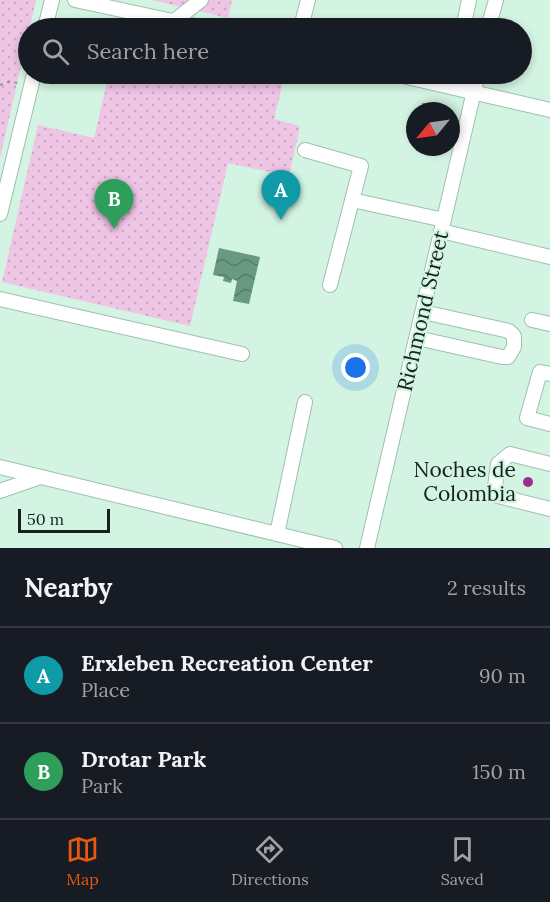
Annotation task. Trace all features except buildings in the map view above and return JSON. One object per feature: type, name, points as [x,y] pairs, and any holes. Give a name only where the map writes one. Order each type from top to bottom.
[{"type":"street","points":[[48,18],[52,0]]},
{"type":"street","points":[[75,0],[160,18]]},
{"type":"street","points":[[178,18],[201,0]]},
{"type":"street","points":[[303,18],[308,0]]},
{"type":"street","points":[[465,18],[469,0]]},
{"type":"street","points":[[490,18],[494,2]]},
{"type":"street","points":[[0,214],[32,84]]},
{"type":"street","points":[[457,84],[474,93],[550,110]]},
{"type":"street","name":"Richmond Street","points":[[367,548],[476,84]]},
{"type":"street","points":[[305,150],[362,166],[330,285]]},
{"type":"street","points":[[352,200],[550,257]]},
{"type":"street","points":[[0,299],[242,354]]},
{"type":"street","points":[[417,338],[502,357],[508,357],[514,347],[514,336],[509,331],[423,312]]},
{"type":"street","points":[[532,320],[550,324]]},
{"type":"street","points":[[550,374],[540,372],[527,418],[550,424]]},
{"type":"street","points":[[277,534],[305,402]]},
{"type":"street","points":[[550,464],[510,454],[498,464],[494,495],[550,509]]},
{"type":"street","points":[[0,467],[335,548]]},
{"type":"street","points":[[0,490],[39,478]]},
{"type":"path","points":[[0,85],[8,82],[18,83]]},
{"type":"shaded area","points":[[0,0],[36,0],[32,18],[18,18],[18,79],[0,158]]},
{"type":"shaded area","points":[[152,0],[232,0],[228,18]]},
{"type":"shaded area","points":[[107,84],[283,84],[274,119],[300,126],[289,176],[228,163],[190,326],[2,282],[38,125],[94,138]]},
{"type":"water","points":[[219,248],[260,257],[249,304],[233,301],[237,281],[232,279],[231,283],[223,281],[224,277],[213,275]]},
{"type":"place","name":"Erxleben Recreation Center","points":[[281,220]]},
{"type":"place","name":"Drotar Park","points":[[114,229]]},
{"type":"place","name":"Noches de Colombia","points":[[528,482]]}]
